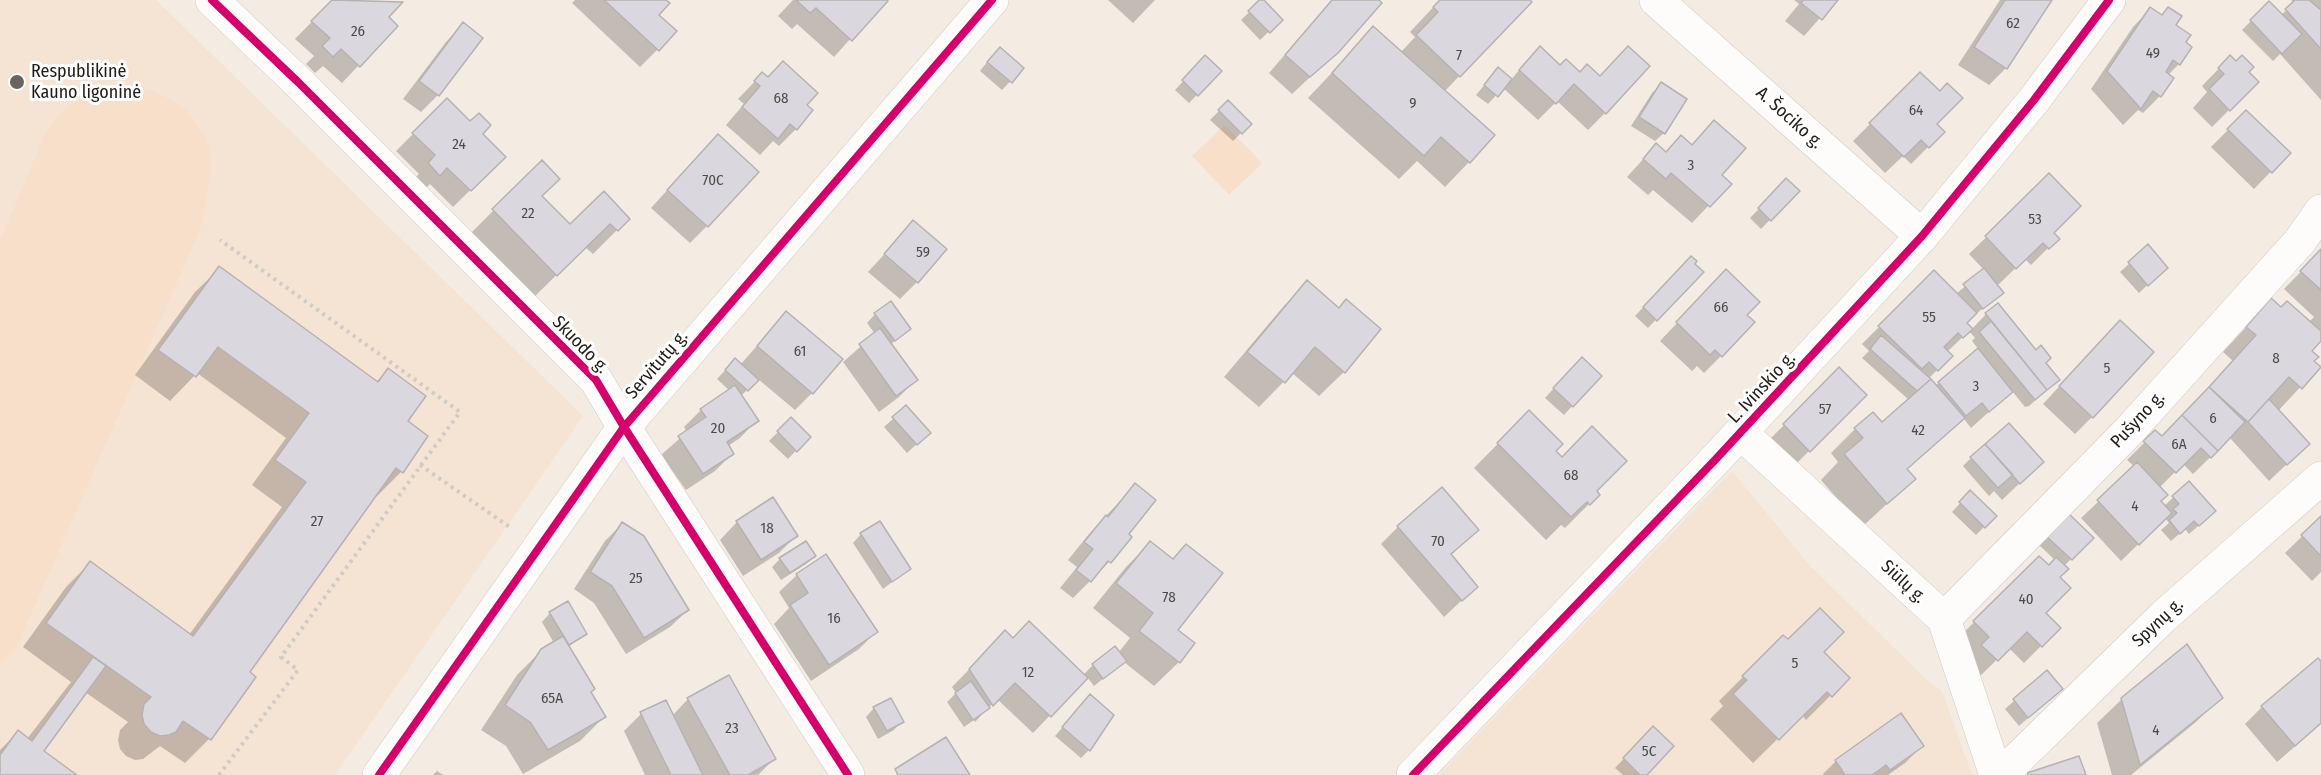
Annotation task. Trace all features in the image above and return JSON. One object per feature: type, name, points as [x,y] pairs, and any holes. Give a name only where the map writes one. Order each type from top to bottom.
[{"type":"street","name":"Skuodo g.","points":[[212,0],[298,82],[596,380],[848,775]]},
{"type":"street","name":"Servitutų g.","points":[[379,775],[624,427],[992,0]]},
{"type":"street","name":"A. Šociko g.","points":[[1656,0],[1922,236]]},
{"type":"street","name":"L. Ivinskio g.","points":[[1413,775],[1741,433],[1922,236],[2034,100],[2109,0]]},
{"type":"street","name":"Pušyno g.","points":[[1944,619],[2129,431],[2300,242],[2321,211]]},
{"type":"street","name":"Siūlų g.","points":[[1741,433],[1944,619],[1996,775]]},
{"type":"street","name":"Spynų g.","points":[[2001,775],[2163,617],[2321,478]]},
{"type":"path","points":[[219,775],[298,670],[281,657],[460,412],[220,240]]},
{"type":"path","points":[[420,465],[503,523]]},
{"type":"shaded area","points":[[0,0],[156,0],[583,416],[335,775],[0,775]]},
{"type":"shaded area","points":[[111,84],[131,84],[154,91],[185,108],[204,135],[210,150],[210,179],[200,230],[15,650],[0,664],[0,241],[53,121],[79,96]]},
{"type":"shaded area","points":[[1225,125],[1262,163],[1229,195],[1192,156]]},
{"type":"shaded area","points":[[1732,471],[1811,567],[1928,681],[1942,691],[1972,775],[1439,775]]},
{"type":"building","points":[[332,0],[403,2],[389,17],[398,26],[360,67],[341,49],[333,57],[322,46],[330,38],[311,21]]},
{"type":"building","points":[[604,0],[666,0],[670,3],[659,15],[677,31],[659,51]]},
{"type":"building","points":[[796,0],[888,1],[852,41],[816,8],[810,13]]},
{"type":"building","points":[[1259,0],[1264,0],[1283,20],[1270,33],[1248,11]]},
{"type":"building","points":[[1332,0],[1379,0],[1382,3],[1338,53],[1310,77],[1285,55]]},
{"type":"building","points":[[1440,0],[1530,0],[1532,2],[1460,77],[1416,35],[1438,12],[1433,7]]},
{"type":"building","points":[[1803,0],[1838,0],[1822,20],[1801,3]]},
{"type":"building","points":[[2005,0],[2052,0],[2007,69],[1974,47]]},
{"type":"building","points":[[2295,0],[2309,0],[2321,10],[2321,49],[2285,9]]},
{"type":"building","points":[[2269,1],[2302,34],[2282,54],[2250,20]]},
{"type":"building","points":[[2150,7],[2162,15],[2168,7],[2182,16],[2176,25],[2191,35],[2186,42],[2192,47],[2180,65],[2173,60],[2166,72],[2174,78],[2161,97],[2153,91],[2141,109],[2107,71]]},
{"type":"building","points":[[463,22],[483,38],[439,96],[419,81]]},
{"type":"building","points":[[1373,26],[1495,135],[1470,163],[1441,137],[1424,156],[1332,73]]},
{"type":"building","points":[[1540,46],[1560,65],[1566,59],[1580,72],[1587,64],[1600,76],[1628,46],[1650,66],[1606,114],[1574,84],[1556,104],[1519,70]]},
{"type":"building","points":[[1000,47],[1024,68],[1012,83],[987,62]]},
{"type":"building","points":[[1205,55],[1222,71],[1198,96],[1182,80]]},
{"type":"building","points":[[2230,55],[2236,61],[2242,55],[2254,67],[2249,72],[2259,82],[2230,111],[2209,89],[2224,74],[2218,68]]},
{"type":"building","points":[[783,61],[818,93],[807,105],[813,110],[797,130],[790,124],[778,139],[742,107],[760,86],[754,81],[762,72],[768,77]]},
{"type":"building","points":[[1498,67],[1512,79],[1498,97],[1484,85]]},
{"type":"building","points":[[1920,72],[1940,91],[1947,83],[1963,98],[1937,124],[1945,132],[1929,148],[1921,140],[1904,157],[1869,123]]},
{"type":"building","points":[[1661,82],[1687,99],[1665,134],[1639,117]]},
{"type":"building","points":[[447,98],[470,121],[479,113],[491,125],[483,134],[506,157],[471,191],[447,168],[440,176],[428,163],[435,155],[412,133]]},
{"type":"building","points":[[1228,100],[1252,124],[1242,134],[1218,110]]},
{"type":"building","points":[[2246,110],[2291,153],[2272,173],[2227,129]]},
{"type":"building","points":[[1714,120],[1746,148],[1722,175],[1732,184],[1710,207],[1671,173],[1666,179],[1643,159],[1656,143],[1666,152],[1681,135],[1692,145]]},
{"type":"building","points":[[718,134],[759,172],[708,227],[667,190]]},
{"type":"building","points":[[542,160],[560,179],[542,196],[570,224],[604,191],[630,219],[618,231],[610,224],[557,276],[492,209]]},
{"type":"building","points":[[2049,173],[2081,206],[2054,233],[2060,239],[2049,249],[2043,243],[2016,269],[1985,236]]},
{"type":"building","points":[[1786,178],[1800,191],[1771,221],[1758,208]]},
{"type":"building","points":[[913,220],[947,249],[918,283],[884,254]]},
{"type":"building","points":[[2148,244],[2168,268],[2148,286],[2128,262]]},
{"type":"building","points":[[2321,249],[2321,290],[2300,271]]},
{"type":"building","points":[[1691,256],[1697,261],[1695,264],[1704,272],[1657,321],[1643,307]]},
{"type":"building","points":[[219,266],[378,382],[388,368],[426,396],[408,421],[428,436],[403,473],[396,468],[250,672],[256,677],[211,740],[183,721],[176,732],[169,735],[160,736],[151,732],[144,724],[142,715],[144,704],[151,697],[46,623],[90,561],[193,636],[306,482],[275,460],[309,413],[218,347],[196,377],[158,350]]},
{"type":"building","points":[[1984,268],[2004,293],[1983,309],[1963,284]]},
{"type":"building","points":[[1726,269],[1760,302],[1747,315],[1755,322],[1722,357],[1715,350],[1710,355],[1676,322]]},
{"type":"building","points":[[1934,270],[1977,313],[1967,323],[1973,329],[1963,338],[1958,333],[1944,347],[1953,356],[1938,371],[1929,362],[1922,369],[1878,326]]},
{"type":"building","points":[[1307,280],[1339,308],[1346,299],[1381,329],[1345,373],[1315,347],[1285,383],[1247,352]]},
{"type":"building","points":[[2271,298],[2281,307],[2287,301],[2321,331],[2321,341],[2312,351],[2319,357],[2314,361],[2321,367],[2302,389],[2289,377],[2248,422],[2209,387],[2256,335],[2246,327]]},
{"type":"building","points":[[891,301],[911,329],[895,341],[874,313]]},
{"type":"building","points":[[1998,303],[2036,350],[2041,345],[2051,358],[2046,363],[2060,380],[2047,390],[1985,313]]},
{"type":"building","points":[[786,311],[843,359],[813,394],[757,346]]},
{"type":"building","points":[[2120,320],[2154,352],[2093,418],[2059,386]]},
{"type":"building","points":[[1991,321],[2047,390],[2035,400],[1979,332]]},
{"type":"building","points":[[880,328],[918,380],[896,396],[859,344]]},
{"type":"building","points":[[1881,335],[1931,379],[1917,391],[1870,349]]},
{"type":"building","points":[[1978,348],[2013,392],[1989,412],[1982,403],[1966,416],[1938,382]]},
{"type":"building","points":[[1582,357],[1602,376],[1573,407],[1553,388]]},
{"type":"building","points":[[735,358],[759,380],[748,391],[725,370]]},
{"type":"building","points":[[1839,367],[1867,395],[1810,452],[1783,424]]},
{"type":"building","points":[[1931,379],[1965,418],[1907,469],[1916,479],[1887,504],[1844,454],[1863,438],[1854,428],[1873,412],[1882,422]]},
{"type":"building","points":[[735,385],[759,421],[727,442],[734,454],[703,474],[678,436],[706,417],[700,409]]},
{"type":"building","points":[[2209,387],[2245,422],[2218,451],[2182,415]]},
{"type":"building","points":[[2269,399],[2310,444],[2287,465],[2248,422]]},
{"type":"building","points":[[906,405],[931,433],[917,445],[892,417]]},
{"type":"building","points":[[1529,410],[1563,444],[1556,451],[1562,457],[1592,426],[1627,461],[1597,491],[1600,495],[1590,505],[1587,502],[1571,517],[1497,443]]},
{"type":"building","points":[[2182,415],[2218,451],[2211,458],[2201,448],[2176,473],[2143,441],[2155,430],[2162,436]]},
{"type":"building","points":[[791,417],[811,437],[797,452],[777,431]]},
{"type":"building","points":[[2009,423],[2044,462],[2020,484],[1985,444]]},
{"type":"building","points":[[1985,444],[2013,475],[1998,488],[1970,457]]},
{"type":"building","points":[[2137,462],[2168,495],[2161,501],[2172,513],[2139,545],[2097,500]]},
{"type":"building","points":[[2189,481],[2216,511],[2199,526],[2194,521],[2180,534],[2169,520],[2177,513],[2173,509],[2179,504],[2172,496]]},
{"type":"building","points":[[1135,483],[1156,500],[1129,534],[1132,537],[1111,563],[1108,561],[1091,582],[1076,570],[1093,549],[1084,542],[1106,515],[1108,517]]},
{"type":"building","points":[[1442,487],[1479,530],[1451,554],[1478,587],[1462,601],[1397,526]]},
{"type":"building","points":[[1970,490],[1997,516],[1985,528],[1959,502]]},
{"type":"building","points":[[773,497],[798,536],[761,560],[736,521]]},
{"type":"building","points":[[2068,513],[2094,538],[2072,560],[2046,536]]},
{"type":"building","points":[[2321,516],[2321,556],[2301,535]]},
{"type":"building","points":[[880,521],[911,569],[892,582],[860,533]]},
{"type":"building","points":[[622,522],[644,536],[689,610],[644,638],[612,586],[590,572]]},
{"type":"building","points":[[806,541],[816,556],[790,573],[779,558]]},
{"type":"building","points":[[1150,541],[1173,559],[1186,544],[1223,573],[1178,630],[1195,643],[1180,663],[1139,631],[1153,613],[1116,583]]},
{"type":"building","points":[[826,554],[878,632],[829,665],[790,605],[808,593],[796,574]]},
{"type":"building","points":[[2039,556],[2049,565],[2056,557],[2069,569],[2060,577],[2071,588],[2046,613],[2061,628],[2042,647],[2027,632],[1998,661],[1981,645],[1989,637],[1973,621]]},
{"type":"building","points":[[568,601],[587,634],[569,645],[549,612]]},
{"type":"building","points":[[1820,608],[1844,632],[1824,652],[1850,678],[1832,697],[1827,692],[1779,740],[1733,694],[1747,680],[1742,676],[1783,635],[1788,639]]},
{"type":"building","points":[[1029,621],[1088,678],[1051,717],[1015,683],[993,706],[969,669],[1005,630],[1013,638]]},
{"type":"building","points":[[563,636],[595,689],[591,692],[606,717],[548,750],[530,722],[505,705],[541,649]]},
{"type":"building","points":[[2187,644],[2223,698],[2140,765],[2121,698]]},
{"type":"building","points":[[1115,646],[1127,661],[1103,679],[1092,664]]},
{"type":"building","points":[[93,657],[106,666],[44,751],[77,775],[0,775],[0,755],[18,730],[32,741]]},
{"type":"building","points":[[2318,658],[2321,661],[2321,723],[2295,746],[2261,706]]},
{"type":"building","points":[[2047,670],[2063,689],[2028,718],[2013,699]]},
{"type":"building","points":[[729,675],[776,759],[748,775],[730,775],[687,698]]},
{"type":"building","points":[[971,681],[990,708],[973,720],[955,693]]},
{"type":"building","points":[[1090,694],[1114,715],[1090,751],[1062,727]]},
{"type":"building","points":[[891,698],[904,722],[887,731],[873,707]]},
{"type":"building","points":[[666,700],[703,775],[671,775],[640,712]]},
{"type":"building","points":[[1901,713],[1924,746],[1890,770],[1886,765],[1872,775],[1845,775],[1835,760]]},
{"type":"building","points":[[1653,726],[1674,746],[1647,775],[1640,775],[1623,758]]},
{"type":"building","points":[[946,737],[970,775],[898,775],[895,769]]},
{"type":"building","points":[[2079,756],[2086,775],[2028,775],[2027,773]]},
{"type":"cycle path","points":[[212,0],[298,82],[596,380],[848,775]]},
{"type":"cycle path","points":[[379,775],[624,427],[992,0]]},
{"type":"cycle path","points":[[1413,775],[1715,460],[1922,236],[2034,100],[2109,0]]},
{"type":"place","name":"Respublikinė Kauno ligoninė","points":[[17,82]]}]
